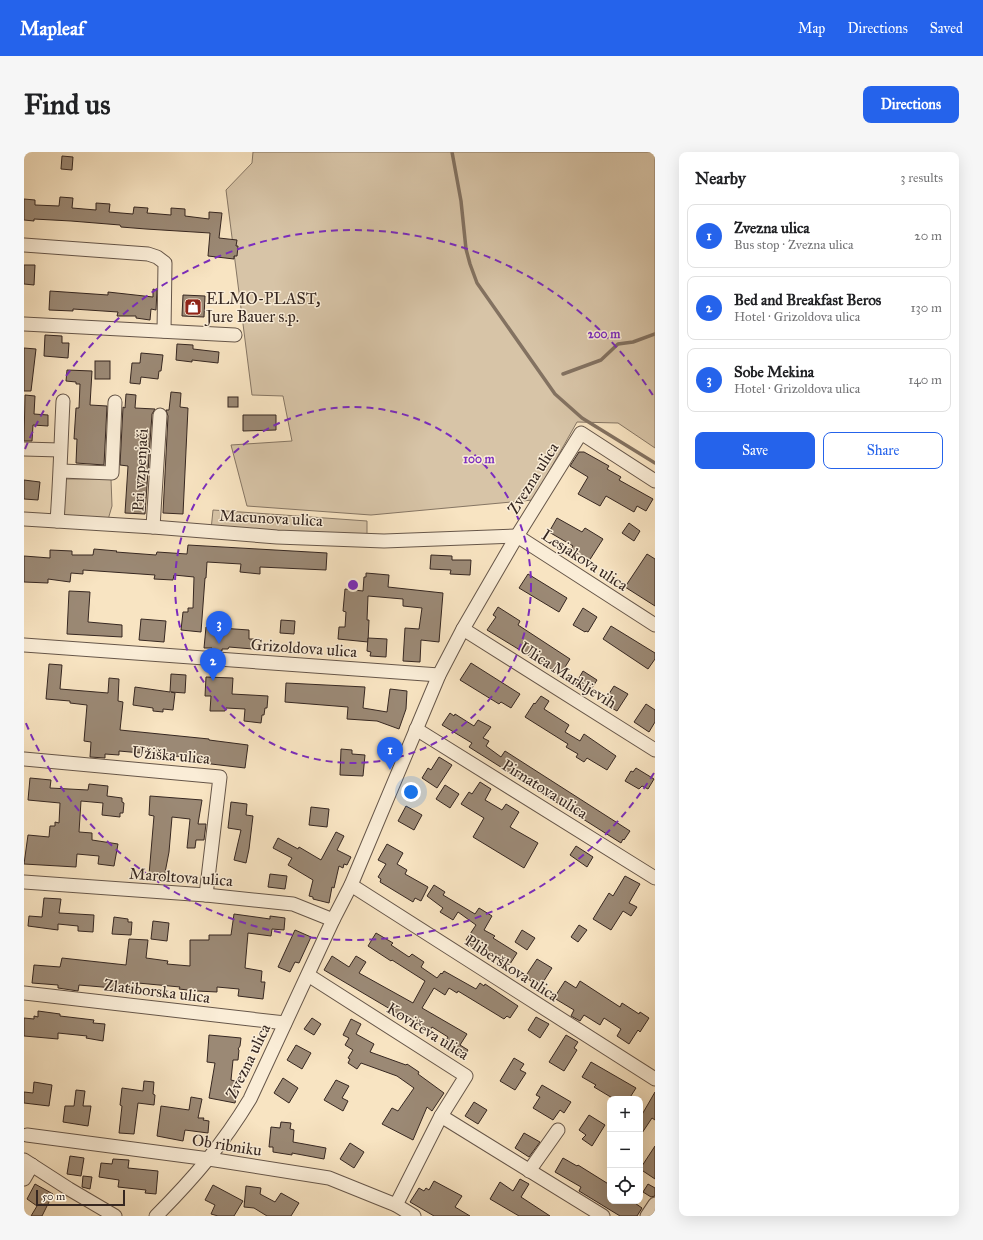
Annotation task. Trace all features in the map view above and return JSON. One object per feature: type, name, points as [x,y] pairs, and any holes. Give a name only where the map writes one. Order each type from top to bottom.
[{"type":"street","points":[[24,245],[148,254],[157,257],[165,263],[164,331]]},
{"type":"street","points":[[24,324],[234,335]]},
{"type":"street","points":[[57,521],[61,471],[60,450],[63,401]]},
{"type":"street","points":[[61,471],[112,473],[115,402]]},
{"type":"street","name":"Pri vzpenjači","points":[[153,527],[160,415]]},
{"type":"street","name":"Zvezna ulica","points":[[156,1216],[187,1185],[209,1159],[238,1119],[250,1099],[333,920],[351,885],[439,675],[463,629],[517,536],[582,433],[655,481]]},
{"type":"street","points":[[24,449],[60,450]]},
{"type":"street","name":"Macunova ulica","points":[[24,519],[277,537],[384,541],[517,536]]},
{"type":"street","name":"Lesjakova ulica","points":[[517,536],[655,625]]},
{"type":"street","name":"Ulica Markljevih","points":[[463,629],[655,750]]},
{"type":"street","name":"Grizoldova ulica","points":[[24,645],[439,675]]},
{"type":"street","name":"Pirnatova ulica","points":[[416,729],[655,878]]},
{"type":"street","name":"Užiška ulica","points":[[24,759],[220,777],[206,895]]},
{"type":"street","name":"Maroltova ulica","points":[[24,882],[206,895],[293,904],[333,920]]},
{"type":"street","name":"Pliberškova ulica","points":[[351,885],[655,1079]]},
{"type":"street","name":"Kovičeva ulica","points":[[308,975],[466,1076],[441,1116],[396,1205]]},
{"type":"street","name":"Zlatiborska ulica","points":[[24,993],[285,1023]]},
{"type":"street","points":[[441,1116],[603,1216]]},
{"type":"street","points":[[529,1171],[558,1130]]},
{"type":"street","name":"Ob ribniku","points":[[27,1135],[209,1159],[329,1178],[396,1205],[414,1216]]},
{"type":"street","points":[[24,1179],[28,1163],[68,1189],[115,1216]]},
{"type":"street","points":[[647,1216],[655,1204]]},
{"type":"shaded area","points":[[253,152],[655,152],[655,448],[618,423],[577,422],[533,500],[371,515],[247,506],[231,445],[292,441],[283,396],[252,395],[226,190],[252,163]]},
{"type":"shaded area","points":[[65,479],[111,479],[112,506],[107,523],[64,521]]},
{"type":"shaded area","points":[[213,510],[367,521],[367,540],[211,530]]},
{"type":"building","points":[[62,156],[73,157],[72,170],[61,169]]},
{"type":"building","points":[[60,197],[73,198],[72,208],[96,210],[96,203],[110,204],[109,212],[133,214],[134,207],[148,208],[147,213],[171,215],[171,208],[185,209],[185,216],[209,219],[209,212],[222,213],[219,238],[237,240],[237,256],[234,256],[234,259],[208,256],[210,233],[121,227],[120,225],[71,221],[34,219],[34,221],[24,220],[24,199],[35,200],[35,205],[59,206]]},
{"type":"building","points":[[24,265],[35,265],[34,285],[24,284]]},
{"type":"building","points":[[153,289],[157,290],[156,310],[151,309],[150,320],[136,318],[136,316],[117,316],[118,312],[73,309],[73,311],[49,310],[50,291],[108,295],[108,292],[153,297]]},
{"type":"building","points":[[183,295],[205,296],[204,317],[182,316]]},
{"type":"building","points":[[45,335],[62,336],[62,343],[69,343],[68,358],[44,356]]},
{"type":"building","points":[[177,344],[193,345],[193,349],[219,352],[218,363],[176,360]]},
{"type":"building","points":[[24,348],[36,349],[31,391],[24,391]]},
{"type":"building","points":[[141,353],[163,355],[161,371],[159,371],[158,379],[141,377],[140,384],[130,383],[132,363],[140,363]]},
{"type":"building","points":[[95,361],[110,361],[110,379],[95,379]]},
{"type":"building","points":[[67,370],[92,371],[90,405],[107,406],[104,465],[76,463],[77,439],[74,439],[76,408],[79,408],[80,384],[66,381]]},
{"type":"building","points":[[171,392],[181,393],[180,407],[188,408],[183,514],[163,513],[168,416],[166,410],[169,410]]},
{"type":"building","points":[[126,394],[136,395],[135,408],[155,409],[152,414],[145,514],[125,513],[128,466],[120,465],[123,407],[125,408]]},
{"type":"building","points":[[25,395],[35,396],[34,414],[48,415],[48,426],[33,425],[32,441],[24,441]]},
{"type":"building","points":[[228,397],[238,397],[238,407],[228,407]]},
{"type":"building","points":[[243,415],[276,415],[276,430],[243,431]]},
{"type":"building","points":[[579,452],[584,452],[609,466],[607,469],[621,477],[619,480],[653,499],[646,511],[637,506],[634,512],[606,496],[600,506],[578,494],[588,477],[570,466]]},
{"type":"building","points":[[24,480],[40,482],[38,500],[24,499]]},
{"type":"building","points":[[557,518],[582,532],[585,528],[603,539],[589,561],[571,549],[573,546],[549,532]]},
{"type":"building","points":[[629,523],[640,531],[634,541],[622,533]]},
{"type":"building","points":[[188,545],[327,553],[326,570],[260,567],[260,574],[240,572],[241,564],[207,562],[201,632],[181,630],[183,612],[188,612],[188,608],[193,608],[194,577],[174,575],[173,580],[154,579],[155,575],[83,570],[83,574],[71,573],[70,582],[48,579],[48,583],[24,582],[24,556],[50,558],[50,550],[72,551],[72,555],[93,555],[94,549],[156,555],[157,552],[187,554]]},
{"type":"building","points":[[647,554],[655,559],[655,606],[625,587]]},
{"type":"building","points":[[431,555],[452,556],[452,560],[471,560],[470,575],[450,574],[451,570],[430,569]]},
{"type":"building","points":[[366,573],[389,575],[388,587],[443,593],[439,642],[421,640],[420,662],[403,661],[405,628],[419,629],[422,608],[403,606],[403,599],[368,596],[368,642],[338,639],[339,627],[345,627],[346,612],[343,611],[345,589],[363,591],[364,577],[366,577]]},
{"type":"building","points":[[528,574],[567,598],[559,612],[519,588]]},
{"type":"building","points":[[69,591],[90,592],[88,622],[122,625],[122,637],[67,634]]},
{"type":"building","points":[[498,607],[520,621],[518,625],[570,659],[562,672],[557,669],[556,672],[487,630],[496,617],[493,615]]},
{"type":"building","points":[[583,608],[597,617],[588,632],[585,632],[573,625]]},
{"type":"building","points":[[141,619],[166,621],[164,642],[139,640]]},
{"type":"building","points":[[281,620],[295,621],[294,634],[280,633]]},
{"type":"building","points":[[611,626],[655,653],[655,659],[648,669],[603,639]]},
{"type":"building","points":[[206,627],[249,630],[249,639],[254,639],[253,649],[229,647],[228,649],[222,649],[222,651],[212,651],[212,648],[204,648]]},
{"type":"building","points":[[368,638],[387,639],[386,657],[370,656],[371,652],[367,651]]},
{"type":"building","points":[[471,663],[520,694],[511,708],[501,702],[499,704],[460,680]]},
{"type":"building","points":[[49,664],[62,665],[60,689],[108,693],[109,678],[119,679],[118,701],[123,702],[120,730],[209,739],[248,745],[245,768],[186,761],[186,757],[119,751],[119,755],[105,754],[105,758],[90,757],[91,742],[84,741],[87,705],[70,703],[70,701],[46,699]]},
{"type":"building","points":[[583,671],[597,680],[589,693],[575,685]]},
{"type":"building","points":[[171,674],[186,675],[185,693],[171,692],[175,693],[173,710],[163,709],[163,712],[153,711],[153,708],[133,705],[135,687],[170,692]]},
{"type":"building","points":[[206,677],[233,678],[232,694],[268,696],[267,708],[265,708],[264,715],[262,715],[261,723],[244,721],[245,709],[226,708],[225,711],[210,711],[211,696],[205,696]]},
{"type":"building","points":[[286,683],[365,687],[363,708],[387,712],[390,689],[407,691],[406,709],[399,729],[377,721],[347,719],[348,707],[285,702]]},
{"type":"building","points":[[614,686],[628,694],[617,711],[603,703]]},
{"type":"building","points":[[541,696],[549,701],[544,709],[569,725],[565,732],[580,741],[584,734],[616,756],[607,770],[587,758],[584,762],[576,757],[578,754],[566,747],[568,744],[525,717],[534,703],[535,704]]},
{"type":"building","points":[[646,704],[655,710],[655,722],[649,732],[634,722]]},
{"type":"building","points":[[450,713],[454,716],[455,714],[474,726],[478,720],[491,727],[483,738],[489,741],[486,746],[501,757],[505,751],[630,831],[624,840],[623,839],[621,843],[469,747],[472,743],[442,725]]},
{"type":"building","points":[[341,749],[352,750],[352,754],[365,755],[363,776],[340,775]]},
{"type":"building","points":[[439,757],[452,765],[437,788],[422,778],[428,768],[431,770]]},
{"type":"building","points":[[636,768],[654,779],[648,789],[642,786],[639,789],[625,781],[631,771],[633,772]]},
{"type":"building","points":[[30,778],[51,780],[50,788],[88,790],[89,784],[108,786],[107,796],[122,798],[122,802],[124,803],[123,813],[120,813],[120,817],[102,815],[103,803],[81,801],[79,832],[92,833],[92,840],[118,844],[114,866],[98,864],[99,856],[77,854],[76,867],[24,864],[28,835],[49,837],[50,826],[55,826],[55,822],[59,823],[60,803],[28,800]]},
{"type":"building","points":[[480,782],[491,789],[485,800],[502,810],[506,804],[519,812],[510,827],[538,843],[524,868],[473,837],[484,818],[461,804],[469,792],[472,794]]},
{"type":"building","points":[[445,785],[459,794],[450,808],[436,799]]},
{"type":"building","points":[[150,796],[202,800],[198,824],[206,824],[204,840],[196,840],[195,848],[187,848],[190,819],[172,817],[169,852],[164,878],[149,875],[154,816],[149,815]]},
{"type":"building","points":[[231,802],[247,804],[246,815],[253,816],[246,863],[234,860],[241,830],[228,828]]},
{"type":"building","points":[[406,806],[422,815],[414,830],[398,821]]},
{"type":"building","points":[[311,807],[329,809],[327,827],[309,825]]},
{"type":"building","points":[[336,832],[344,836],[337,850],[351,857],[347,865],[344,864],[343,868],[339,866],[334,888],[332,887],[329,903],[313,899],[313,897],[309,896],[313,880],[288,865],[292,858],[273,848],[278,838],[298,849],[299,847],[321,860]]},
{"type":"building","points":[[387,844],[403,853],[397,864],[407,870],[405,874],[428,887],[421,901],[415,898],[413,902],[380,882],[381,879],[378,877],[386,864],[378,860]]},
{"type":"building","points":[[576,846],[593,857],[587,867],[570,855]]},
{"type":"building","points":[[270,874],[287,876],[285,889],[268,887]]},
{"type":"building","points":[[625,876],[640,884],[629,903],[637,907],[631,916],[623,911],[611,930],[593,919],[609,893],[613,896]]},
{"type":"building","points":[[434,885],[445,892],[443,895],[475,914],[479,908],[492,916],[484,930],[495,936],[493,938],[517,953],[510,964],[508,963],[506,965],[479,948],[477,950],[469,945],[471,943],[466,940],[476,925],[458,912],[453,920],[440,912],[443,908],[427,896]]},
{"type":"building","points":[[44,898],[61,899],[59,913],[94,915],[93,932],[78,931],[78,926],[58,924],[58,930],[28,926],[29,916],[42,917]]},
{"type":"building","points":[[234,914],[270,919],[270,916],[285,918],[284,930],[272,929],[271,936],[248,933],[245,968],[262,971],[261,982],[265,982],[263,999],[238,996],[239,989],[217,987],[217,992],[197,991],[179,989],[180,987],[138,983],[137,990],[79,985],[78,991],[58,988],[58,985],[32,983],[34,965],[60,967],[62,958],[126,965],[129,939],[148,940],[146,958],[168,961],[167,964],[190,966],[190,940],[209,940],[209,935],[231,935]]},
{"type":"building","points":[[114,917],[128,919],[128,922],[132,922],[131,935],[112,934]]},
{"type":"building","points":[[153,921],[169,923],[167,941],[151,939]]},
{"type":"building","points":[[579,925],[587,930],[578,942],[571,937]]},
{"type":"building","points":[[295,930],[311,937],[299,963],[295,962],[290,972],[278,967]]},
{"type":"building","points":[[522,930],[535,938],[527,950],[515,942]]},
{"type":"building","points":[[376,933],[393,943],[391,945],[409,957],[412,954],[424,962],[421,967],[437,978],[444,971],[476,989],[480,983],[484,986],[485,984],[518,1006],[510,1018],[507,1016],[504,1019],[458,991],[457,993],[449,988],[445,995],[434,988],[422,1008],[467,1034],[460,1045],[468,1050],[463,1058],[443,1046],[448,1037],[432,1027],[429,1032],[324,970],[332,956],[349,967],[356,956],[366,962],[359,973],[413,1003],[425,981],[368,946]]},
{"type":"building","points":[[537,959],[552,968],[540,987],[525,977]]},
{"type":"building","points":[[565,981],[576,988],[580,981],[620,1007],[622,1003],[639,1014],[640,1012],[649,1018],[640,1032],[638,1030],[629,1044],[617,1036],[621,1029],[604,1018],[600,1025],[584,1015],[580,1021],[571,1016],[574,1010],[554,998]]},
{"type":"building","points":[[38,1011],[60,1014],[60,1016],[94,1020],[93,1023],[105,1024],[103,1041],[86,1038],[87,1036],[58,1033],[58,1039],[24,1036],[24,1018],[34,1019],[34,1016],[38,1017]]},
{"type":"building","points":[[536,1017],[549,1024],[540,1038],[528,1030]]},
{"type":"building","points":[[312,1018],[321,1024],[314,1035],[304,1029]]},
{"type":"building","points":[[351,1019],[361,1024],[356,1034],[374,1044],[370,1052],[406,1065],[407,1064],[444,1093],[432,1111],[427,1107],[413,1140],[382,1124],[392,1108],[398,1111],[414,1088],[397,1076],[361,1063],[357,1069],[348,1063],[350,1059],[348,1058],[353,1050],[345,1045],[349,1038],[343,1035]]},
{"type":"building","points":[[209,1035],[241,1038],[238,1049],[238,1060],[233,1060],[231,1080],[239,1082],[235,1103],[209,1098],[215,1063],[207,1062]]},
{"type":"building","points":[[566,1035],[578,1042],[574,1048],[577,1050],[564,1071],[549,1062]]},
{"type":"building","points":[[296,1045],[311,1053],[302,1069],[287,1060]]},
{"type":"building","points":[[514,1058],[524,1064],[520,1070],[526,1073],[515,1090],[500,1081]]},
{"type":"building","points":[[591,1062],[636,1088],[631,1096],[609,1096],[594,1087],[596,1085],[582,1077]]},
{"type":"building","points":[[283,1078],[298,1088],[289,1103],[274,1093]]},
{"type":"building","points":[[336,1080],[349,1086],[342,1098],[348,1101],[343,1111],[324,1100]]},
{"type":"building","points":[[144,1081],[154,1082],[154,1105],[138,1103],[134,1134],[119,1133],[122,1088],[143,1091]]},
{"type":"building","points":[[34,1082],[52,1085],[49,1106],[24,1103],[24,1092],[33,1093]]},
{"type":"building","points":[[542,1085],[571,1102],[564,1113],[560,1110],[553,1120],[533,1108],[540,1097],[536,1095]]},
{"type":"building","points":[[76,1090],[85,1091],[83,1106],[91,1106],[88,1126],[63,1122],[65,1106],[74,1106]]},
{"type":"building","points":[[655,1092],[655,1120],[652,1118],[643,1132],[643,1113]]},
{"type":"building","points":[[191,1097],[202,1099],[198,1118],[204,1118],[203,1120],[209,1121],[208,1133],[185,1130],[183,1141],[157,1136],[161,1106],[189,1110]]},
{"type":"building","points":[[474,1102],[487,1110],[478,1124],[465,1116]]},
{"type":"building","points":[[589,1115],[605,1125],[592,1146],[582,1139],[586,1135],[579,1130]]},
{"type":"building","points":[[281,1122],[291,1123],[290,1129],[294,1130],[293,1142],[326,1148],[324,1159],[292,1153],[292,1155],[273,1152],[273,1147],[269,1147],[271,1127],[280,1128]]},
{"type":"building","points":[[524,1133],[540,1142],[529,1157],[515,1148]]},
{"type":"building","points":[[350,1143],[364,1152],[354,1168],[340,1159]]},
{"type":"building","points":[[655,1146],[655,1179],[643,1171],[643,1164]]},
{"type":"building","points":[[70,1156],[84,1158],[81,1176],[67,1174]]},
{"type":"building","points":[[563,1158],[577,1166],[578,1165],[607,1183],[607,1204],[636,1204],[642,1208],[637,1216],[620,1216],[579,1191],[581,1187],[555,1172]]},
{"type":"building","points":[[113,1159],[129,1160],[128,1168],[158,1171],[156,1194],[145,1193],[146,1190],[118,1187],[119,1180],[99,1177],[101,1163],[112,1164]]},
{"type":"building","points":[[83,1176],[92,1177],[90,1189],[82,1187]]},
{"type":"building","points":[[520,1179],[529,1184],[521,1197],[550,1216],[519,1216],[490,1199],[500,1182],[513,1191]]},
{"type":"building","points":[[434,1181],[462,1196],[455,1207],[470,1216],[434,1216],[410,1202],[419,1188],[424,1191],[426,1188],[429,1190]]},
{"type":"building","points":[[35,1184],[53,1194],[42,1216],[31,1216],[37,1206],[27,1199]]},
{"type":"building","points":[[648,1184],[655,1188],[655,1196],[651,1197],[643,1192]]},
{"type":"building","points":[[213,1185],[243,1201],[234,1216],[218,1216],[211,1214],[215,1205],[205,1200]]},
{"type":"building","points":[[246,1186],[261,1188],[260,1194],[275,1202],[281,1193],[299,1203],[291,1216],[267,1216],[254,1208],[244,1207]]},
{"type":"waterway","points":[[452,152],[461,201],[466,249],[477,283],[555,394],[582,418],[655,463]]},
{"type":"waterway","points":[[563,374],[601,360],[618,344],[633,342],[655,334]]},
{"type":"place","name":"ELMO-PLAST, Jure Bauer s.p.","points":[[193,307]]},
{"type":"place","name":"Sobe Mekina","points":[[219,644]]},
{"type":"place","name":"Bed and Breakfast Beros","points":[[213,681]]},
{"type":"place","name":"Zvezna ulica","points":[[390,770]]}]
